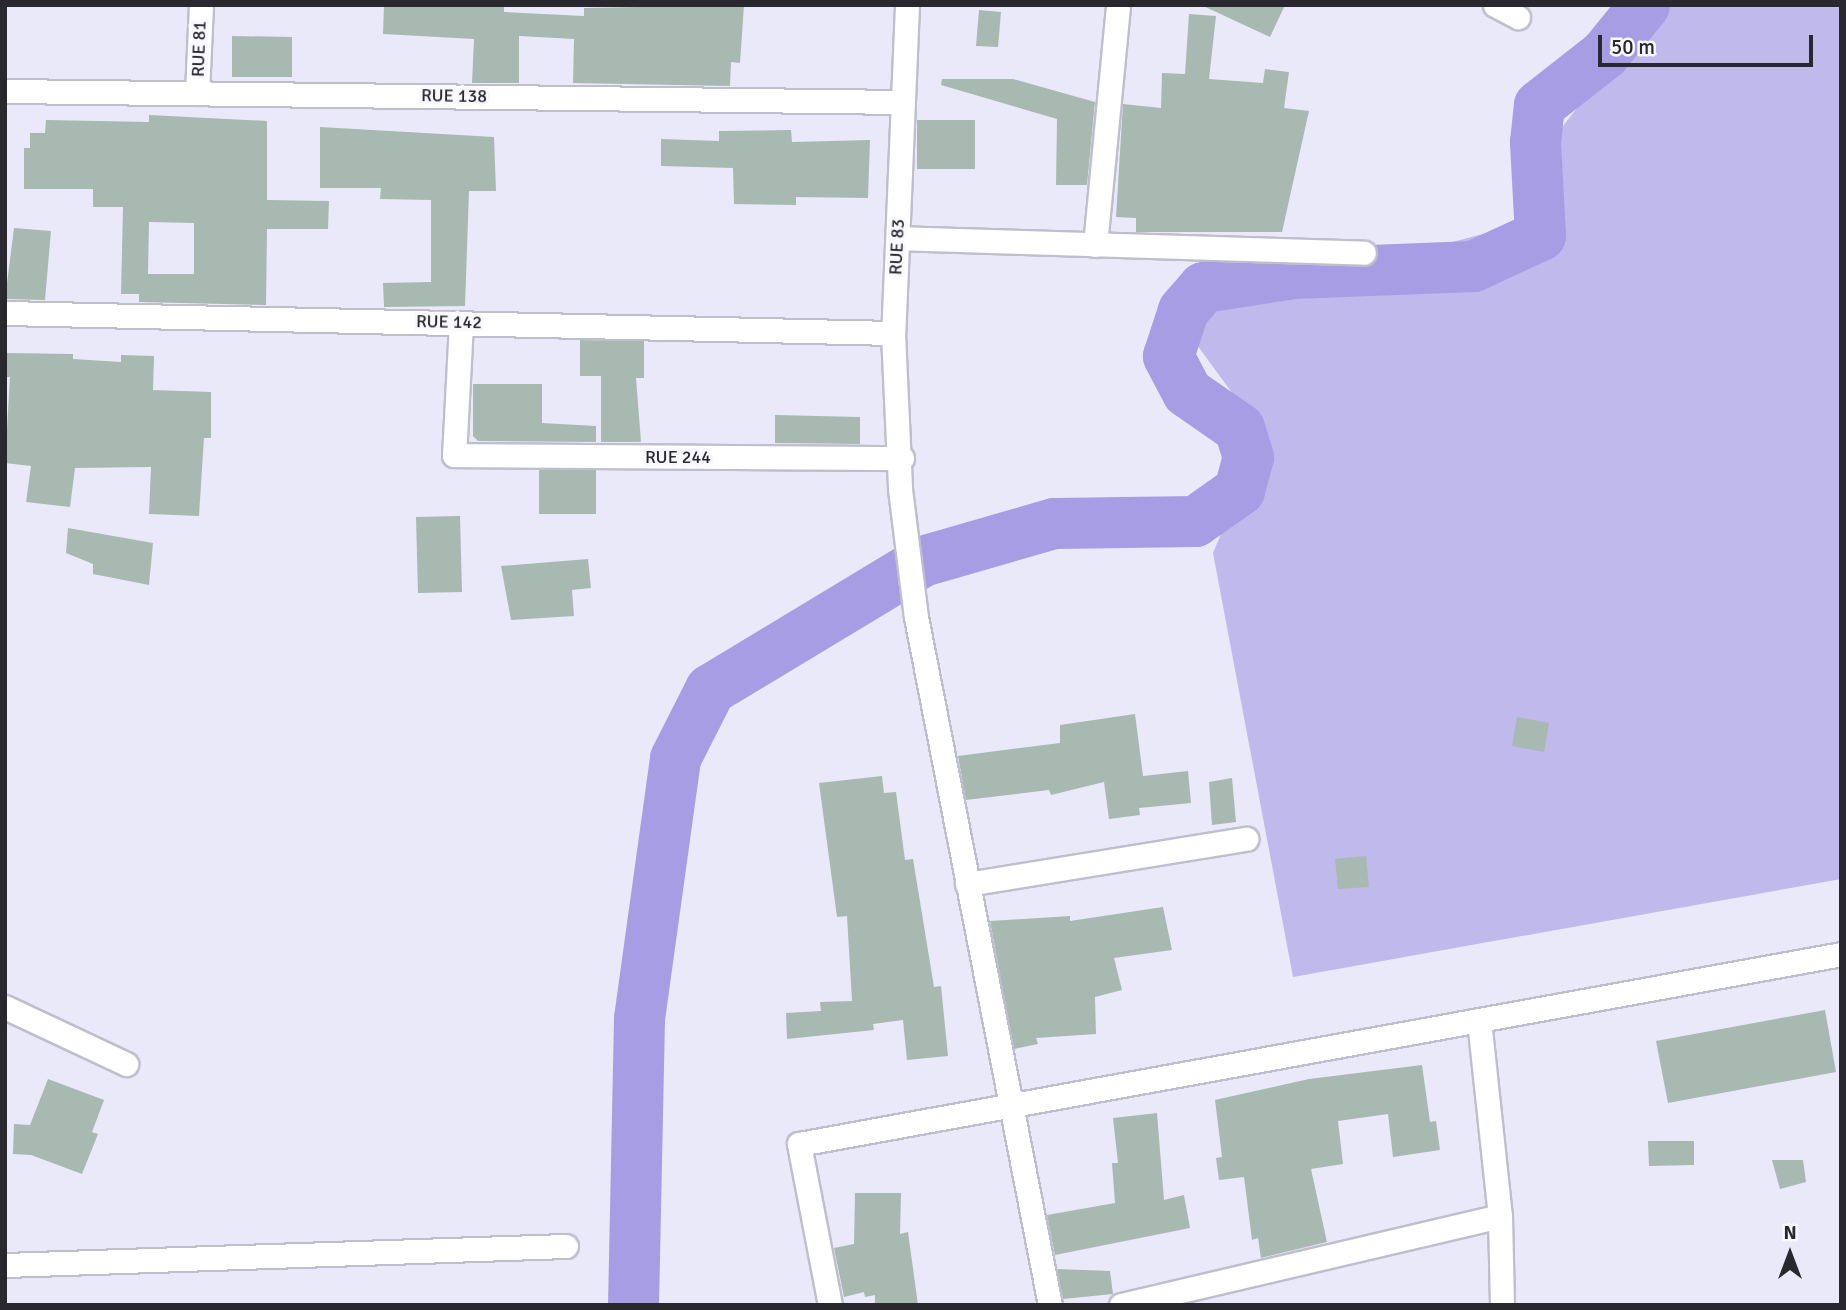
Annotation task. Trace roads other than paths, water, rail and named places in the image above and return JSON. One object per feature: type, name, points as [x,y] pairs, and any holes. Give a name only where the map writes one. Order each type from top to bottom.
[{"type":"street","name":"RUE 81","points":[[197,93],[201,5]]},
{"type":"street","name":"RUE 83","points":[[907,5],[892,333],[902,458],[901,489],[916,617],[1050,1305]]},
{"type":"street","points":[[1095,245],[1118,5]]},
{"type":"street","points":[[1495,5],[1518,17]]},
{"type":"street","name":"RUE 138","points":[[5,90],[903,102]]},
{"type":"street","points":[[898,238],[1364,253]]},
{"type":"street","name":"RUE 142","points":[[5,313],[892,333]]},
{"type":"street","name":"RUE 244","points":[[461,323],[454,456],[902,458]]},
{"type":"street","points":[[967,884],[1246,838]]},
{"type":"street","points":[[830,1305],[799,1144],[1841,954]]},
{"type":"street","points":[[5,1007],[126,1064]]},
{"type":"street","points":[[1479,1020],[1500,1216],[1502,1305]]},
{"type":"street","points":[[1121,1305],[1500,1216]]},
{"type":"street","points":[[5,1265],[566,1246]]},
{"type":"waterway","points":[[633,1305],[639,1018],[675,758],[710,689],[922,561],[1054,523],[1195,521],[1239,490],[1248,457],[1239,428],[1187,392],[1168,356],[1183,310],[1203,287],[1293,273],[1473,266],[1540,235],[1535,142],[1539,105],[1604,54],[1644,5]]}]
